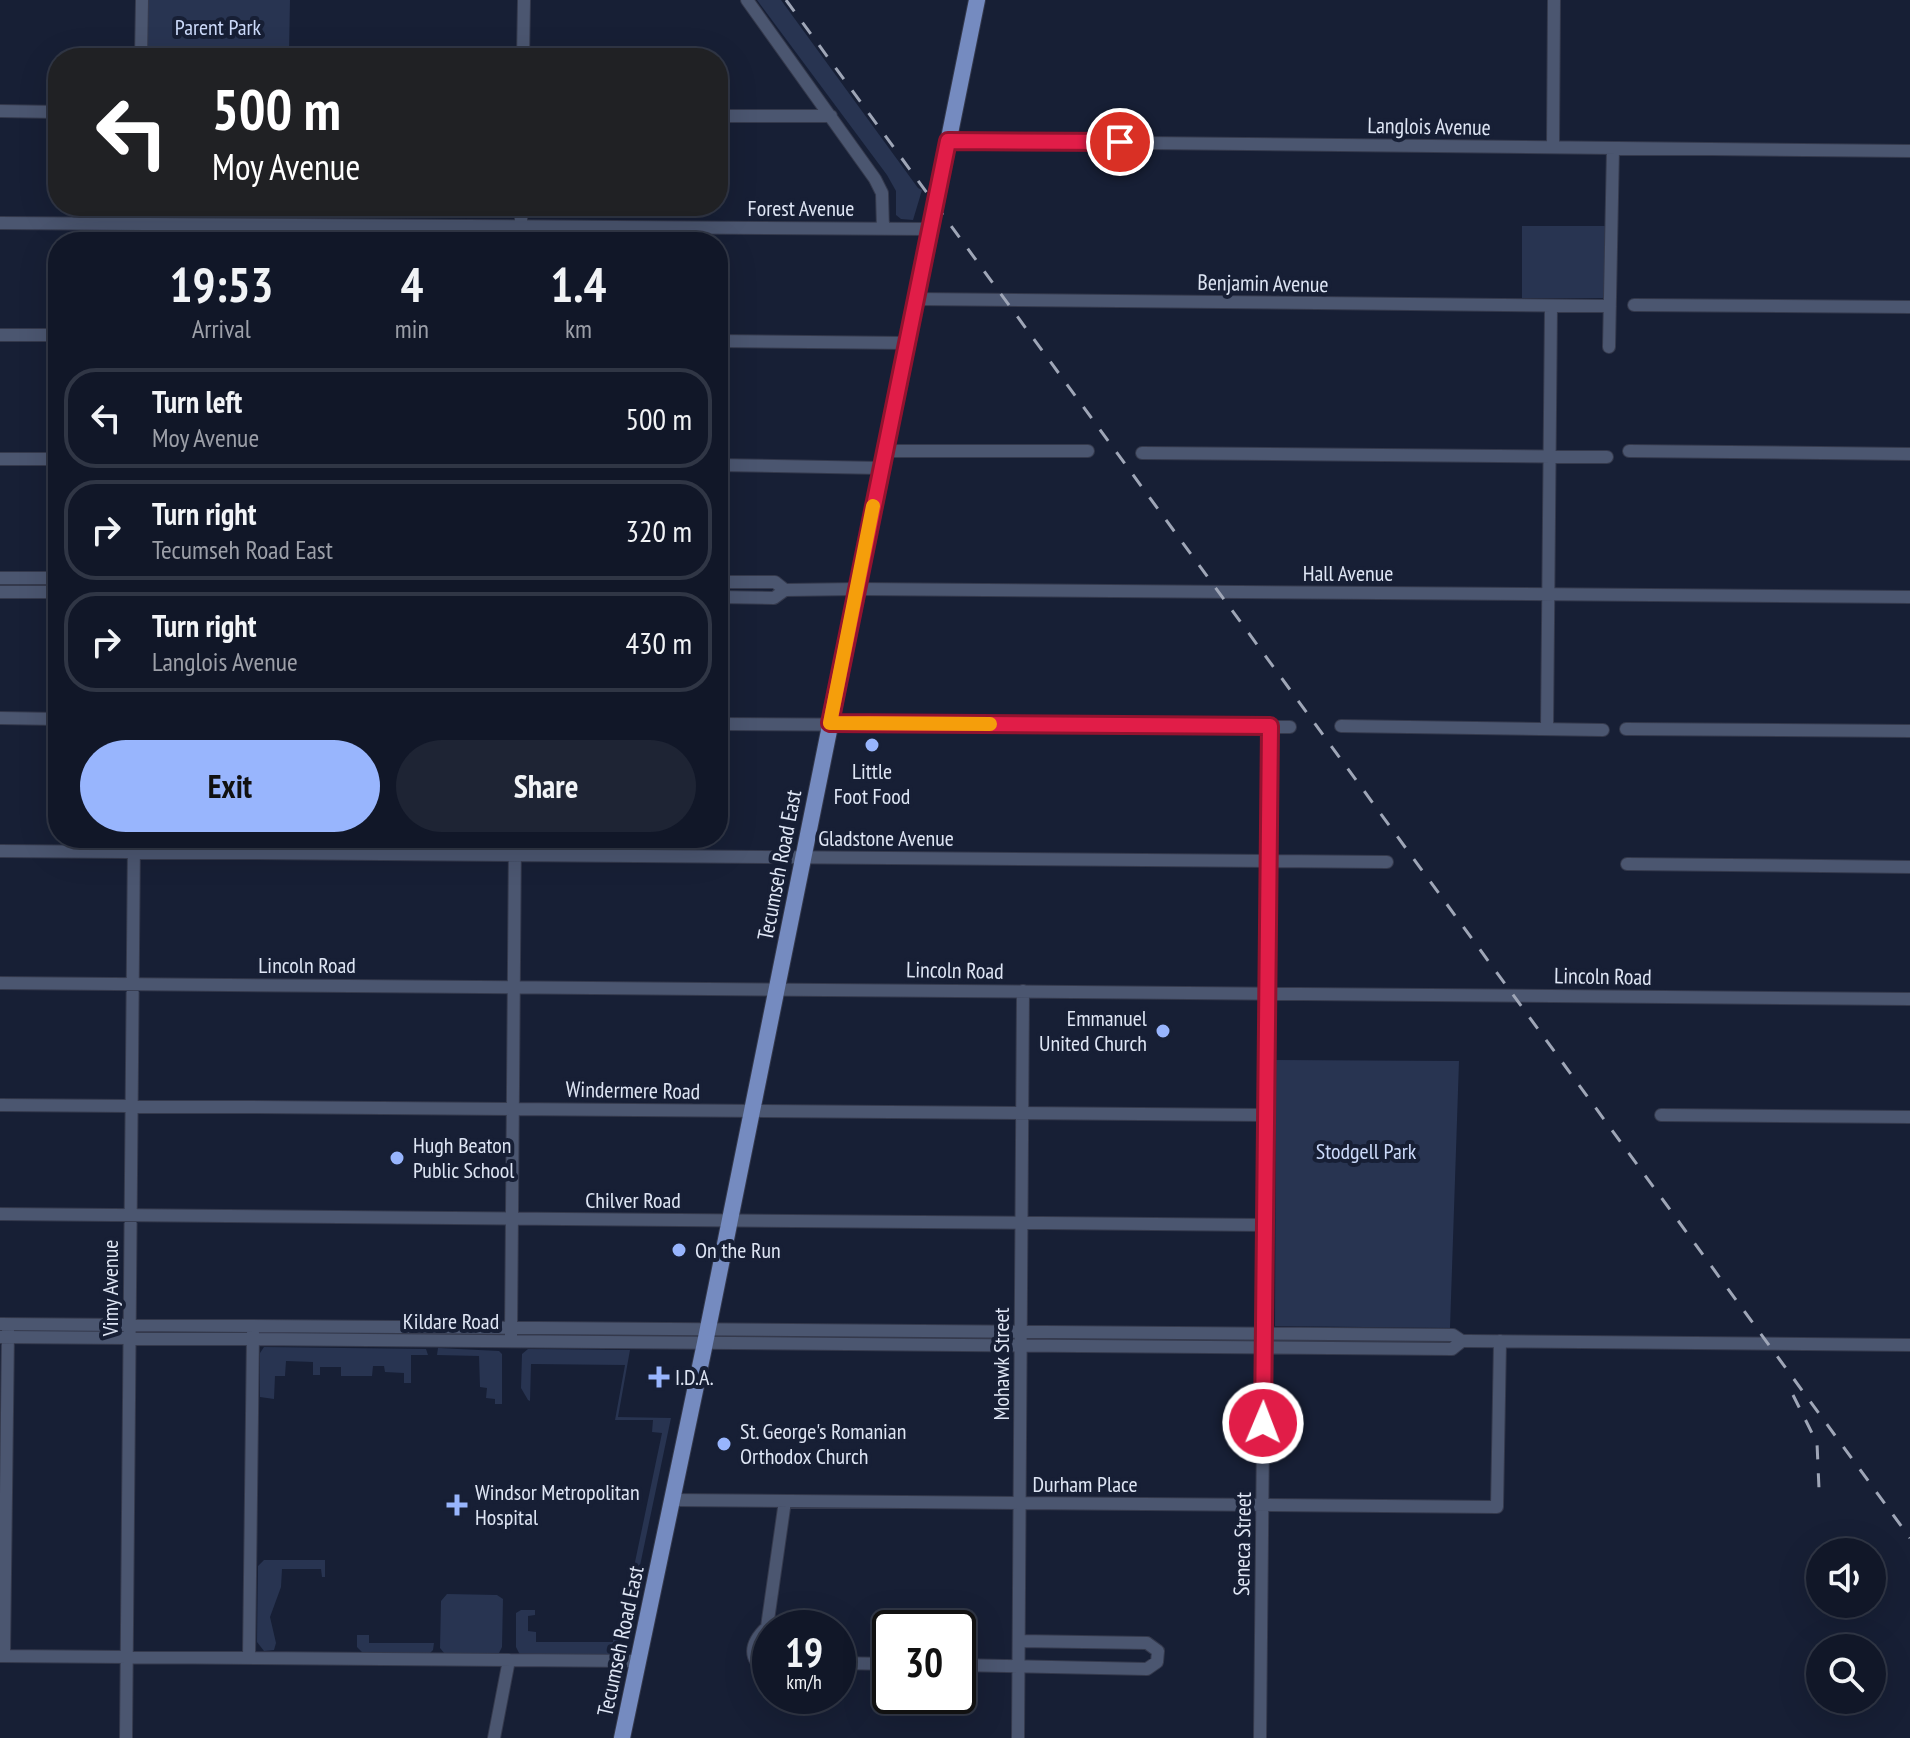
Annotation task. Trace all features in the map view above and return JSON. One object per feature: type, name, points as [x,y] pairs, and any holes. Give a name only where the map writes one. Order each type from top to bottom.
[{"type":"main road","name":"Tecumseh Road East","points":[[622,1738],[977,0]]},
{"type":"street","points":[[141,48],[142,0]]},
{"type":"street","points":[[523,48],[524,0]]},
{"type":"street","points":[[747,0],[875,179],[882,193],[883,229]]},
{"type":"street","points":[[1553,147],[1554,0]]},
{"type":"street","points":[[0,111],[48,112]]},
{"type":"street","points":[[728,116],[831,116]]},
{"type":"street","name":"Langlois Avenue","points":[[948,141],[1910,151]]},
{"type":"street","points":[[1609,347],[1613,148]]},
{"type":"street","points":[[139,216],[139,232]]},
{"type":"street","points":[[521,216],[521,232]]},
{"type":"street","name":"Forest Avenue","points":[[0,223],[930,229]]},
{"type":"street","name":"Benjamin Avenue","points":[[916,299],[1610,306]]},
{"type":"street","points":[[1634,305],[1910,307]]},
{"type":"street","points":[[1547,729],[1551,306]]},
{"type":"street","points":[[0,335],[48,335]]},
{"type":"street","points":[[728,341],[907,343]]},
{"type":"street","points":[[728,465],[1088,451]]},
{"type":"street","points":[[1629,451],[1910,454]]},
{"type":"street","points":[[1142,453],[1607,457]]},
{"type":"street","points":[[0,459],[48,459]]},
{"type":"street","points":[[0,578],[48,578]]},
{"type":"street","name":"Hall Avenue","points":[[728,582],[775,582],[785,590]]},
{"type":"street","name":"Hall Avenue","points":[[728,597],[774,598],[785,590],[857,589],[1910,597]]},
{"type":"street","points":[[0,592],[48,592]]},
{"type":"street","points":[[0,718],[48,719]]},
{"type":"street","points":[[728,724],[1290,727]]},
{"type":"street","name":"Seneca Street","points":[[1260,1738],[1270,726]]},
{"type":"street","points":[[1341,726],[1603,730]]},
{"type":"street","points":[[1626,729],[1910,731]]},
{"type":"street","name":"Vimy Avenue","points":[[126,1738],[133,848]]},
{"type":"street","points":[[511,1341],[515,848]]},
{"type":"street","name":"Gladstone Avenue","points":[[0,851],[1387,862]]},
{"type":"street","points":[[1627,864],[1910,867]]},
{"type":"street","name":"Lincoln Road","points":[[0,983],[1910,999]]},
{"type":"street","name":"Mohawk Street","points":[[1018,1738],[1023,991]]},
{"type":"street","name":"Windermere Road","points":[[0,1105],[1266,1115]]},
{"type":"street","points":[[1661,1115],[1910,1117]]},
{"type":"street","name":"Chilver Road","points":[[0,1214],[1265,1225]]},
{"type":"street","name":"Kildare Road","points":[[4,1331],[130,1325],[253,1333],[511,1341],[902,1330],[1453,1335],[1462,1341],[1910,1345]]},
{"type":"street","name":"Kildare Road","points":[[4,1331],[130,1338],[511,1327],[902,1345],[1264,1348],[1452,1349],[1462,1341]]},
{"type":"street","points":[[902,1330],[902,1345]]},
{"type":"street","points":[[4,1331],[2,1656],[638,1661]]},
{"type":"street","points":[[249,1658],[253,1333]]},
{"type":"street","name":"Durham Place","points":[[672,1500],[1497,1507],[1500,1341]]},
{"type":"street","points":[[770,1610],[785,1501]]},
{"type":"street","points":[[976,1665],[1147,1669],[1157,1662],[1159,1656],[1158,1651],[1147,1643],[1019,1641]]},
{"type":"street","points":[[494,1738],[509,1660]]},
{"type":"green space","name":"Parent Park","points":[[146,0],[290,0],[289,48],[146,48]]},
{"type":"green space","points":[[757,0],[781,0],[922,190],[913,220],[901,219],[896,215],[896,191],[887,175]]},
{"type":"green space","points":[[1522,226],[1605,226],[1604,298],[1522,298]]},
{"type":"green space","name":"Stodgell Park","points":[[1276,1060],[1459,1061],[1450,1328],[1275,1326]]},
{"type":"green space","points":[[264,1347],[426,1349],[428,1355],[411,1355],[411,1383],[404,1383],[404,1373],[385,1372],[384,1366],[373,1366],[372,1376],[341,1376],[341,1367],[320,1367],[320,1375],[313,1375],[313,1362],[286,1361],[285,1376],[275,1376],[274,1399],[260,1397],[260,1353]]},
{"type":"green space","points":[[438,1348],[499,1351],[502,1354],[502,1404],[495,1404],[495,1399],[486,1398],[487,1388],[480,1387],[479,1356],[437,1355]]},
{"type":"green space","points":[[528,1349],[630,1350],[618,1417],[671,1418],[621,1656],[520,1655],[516,1647],[516,1613],[535,1610],[535,1615],[528,1616],[528,1631],[536,1632],[536,1642],[613,1642],[613,1628],[621,1629],[662,1433],[652,1432],[653,1420],[615,1420],[625,1365],[531,1364],[528,1400],[521,1388],[522,1354]]},
{"type":"green space","points":[[264,1560],[325,1560],[325,1577],[322,1577],[321,1569],[282,1569],[281,1587],[270,1617],[276,1643],[274,1650],[264,1651],[257,1642],[258,1566]]},
{"type":"green space","points":[[447,1594],[497,1595],[503,1599],[502,1647],[498,1655],[445,1654],[440,1648],[441,1601]]},
{"type":"green space","points":[[357,1635],[369,1635],[369,1643],[434,1643],[433,1650],[429,1654],[364,1654],[357,1647]]},
{"type":"railway","points":[[786,0],[1910,1538]]},
{"type":"railway","points":[[1793,1395],[1817,1443],[1819,1489]]},
{"type":"slow traffic","points":[[873,506],[830,723],[990,724]]},
{"type":"place","name":"Little Foot Food","points":[[872,745]]},
{"type":"place","name":"Emmanuel United Church","points":[[1163,1031]]},
{"type":"place","name":"Hugh Beaton Public School","points":[[397,1158]]},
{"type":"place","name":"On the Run","points":[[679,1250]]},
{"type":"place","name":"I.D.A.","points":[[659,1377]]},
{"type":"place","name":"St. George's Romanian Orthodox Church","points":[[724,1444]]},
{"type":"place","name":"Windsor Metropolitan Hospital","points":[[457,1505]]},
{"type":"route","points":[[1120,142],[948,141],[830,723],[1270,726],[1263,1423]]}]
